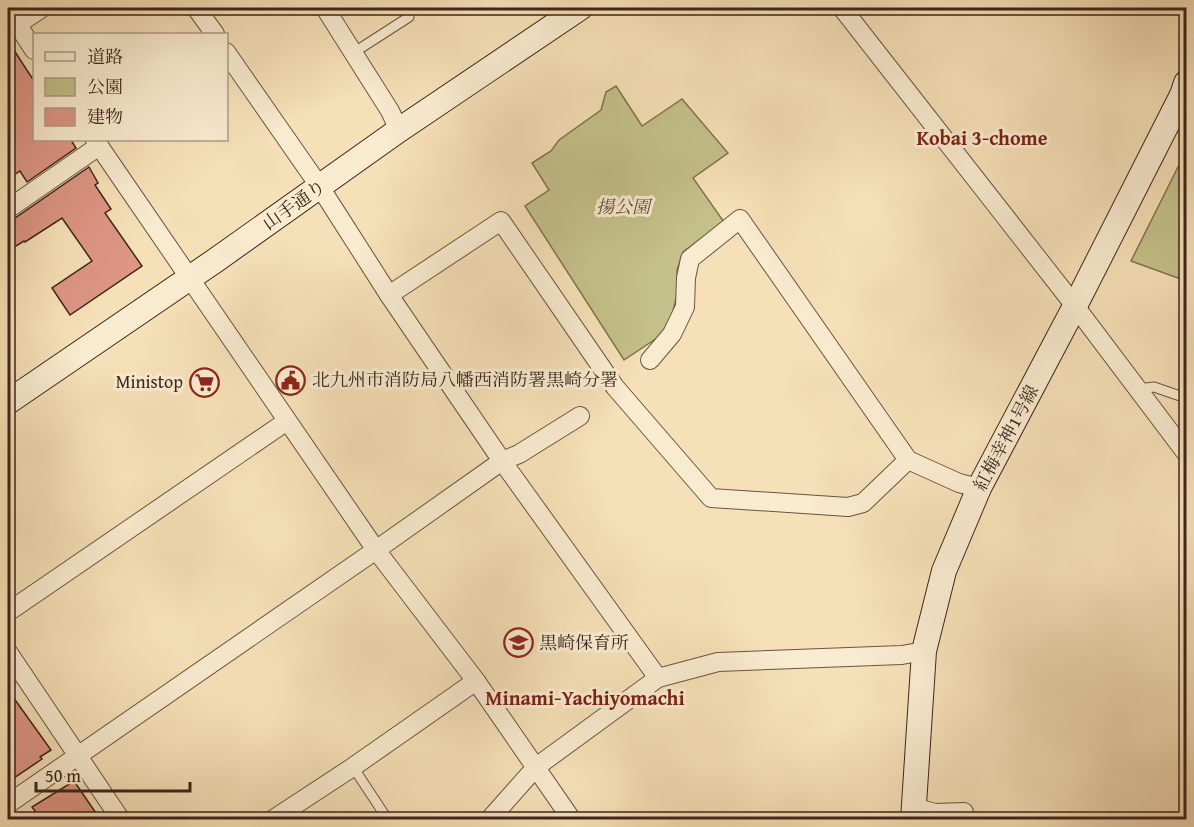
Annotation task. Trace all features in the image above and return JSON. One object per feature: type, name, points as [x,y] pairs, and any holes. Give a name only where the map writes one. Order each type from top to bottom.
[{"type":"street","points":[[33,49],[11,22],[42,8]]},
{"type":"street","points":[[196,8],[214,33]]},
{"type":"street","points":[[325,8],[390,111],[399,130]]},
{"type":"street","name":"山手通り","points":[[8,402],[191,277],[399,130],[580,8]]},
{"type":"street","points":[[842,8],[1076,306],[1186,453]]},
{"type":"street","points":[[228,55],[320,187],[389,295],[502,461],[658,678]]},
{"type":"street","name":"紅梅幸神1号線","points":[[914,813],[924,651],[944,571],[979,488],[1076,306],[1186,83]]},
{"type":"street","points":[[8,209],[97,143],[376,550],[476,681],[572,819]]},
{"type":"street","points":[[650,360],[672,334],[685,307],[686,278],[690,259],[740,219],[908,460],[959,483],[979,488]]},
{"type":"street","points":[[389,295],[501,221],[615,387],[711,498],[848,507],[863,503],[908,460]]},
{"type":"street","points":[[8,804],[502,461],[519,454],[580,416]]},
{"type":"street","points":[[8,612],[287,421]]},
{"type":"street","points":[[489,819],[536,766],[658,678],[718,662],[902,655],[924,651]]},
{"type":"street","points":[[8,652],[121,819]]},
{"type":"street","points":[[272,819],[353,767],[476,681]]},
{"type":"street","points":[[914,813],[964,812]]},
{"type":"lane","points":[[353,52],[409,17]]},
{"type":"lane","points":[[1138,389],[1154,387],[1186,398]]},
{"type":"lane","points":[[353,767],[388,819]]},
{"type":"green space","name":"揚公園","points":[[616,86],[642,126],[682,99],[728,153],[693,178],[724,222],[683,252],[677,270],[678,291],[672,315],[660,336],[624,360],[525,206],[549,190],[532,163],[551,151],[559,140],[601,110],[606,92]]},
{"type":"green space","points":[[1186,151],[1186,281],[1131,261]]},
{"type":"building","points":[[8,41],[33,79],[33,141],[72,141],[76,148],[27,182],[20,171],[8,179]]},
{"type":"building","points":[[89,167],[98,183],[95,185],[111,209],[105,213],[142,266],[70,315],[52,288],[92,261],[62,218],[8,251],[8,223]]},
{"type":"building","points":[[8,690],[51,750],[40,757],[42,759],[8,782]]},
{"type":"building","points":[[74,781],[100,819],[41,819],[32,807]]},
{"type":"place","name":"北九州市消防局八幡西消防署黒崎分署","points":[[291,380]]},
{"type":"place","name":"Ministop","points":[[204,382]]},
{"type":"place","name":"黒崎保育所","points":[[518,643]]},
{"type":"district","name":"Kobai 3-chome","points":[[982,138]]},
{"type":"district","name":"Minami-Yachiyomachi","points":[[585,698]]}]
